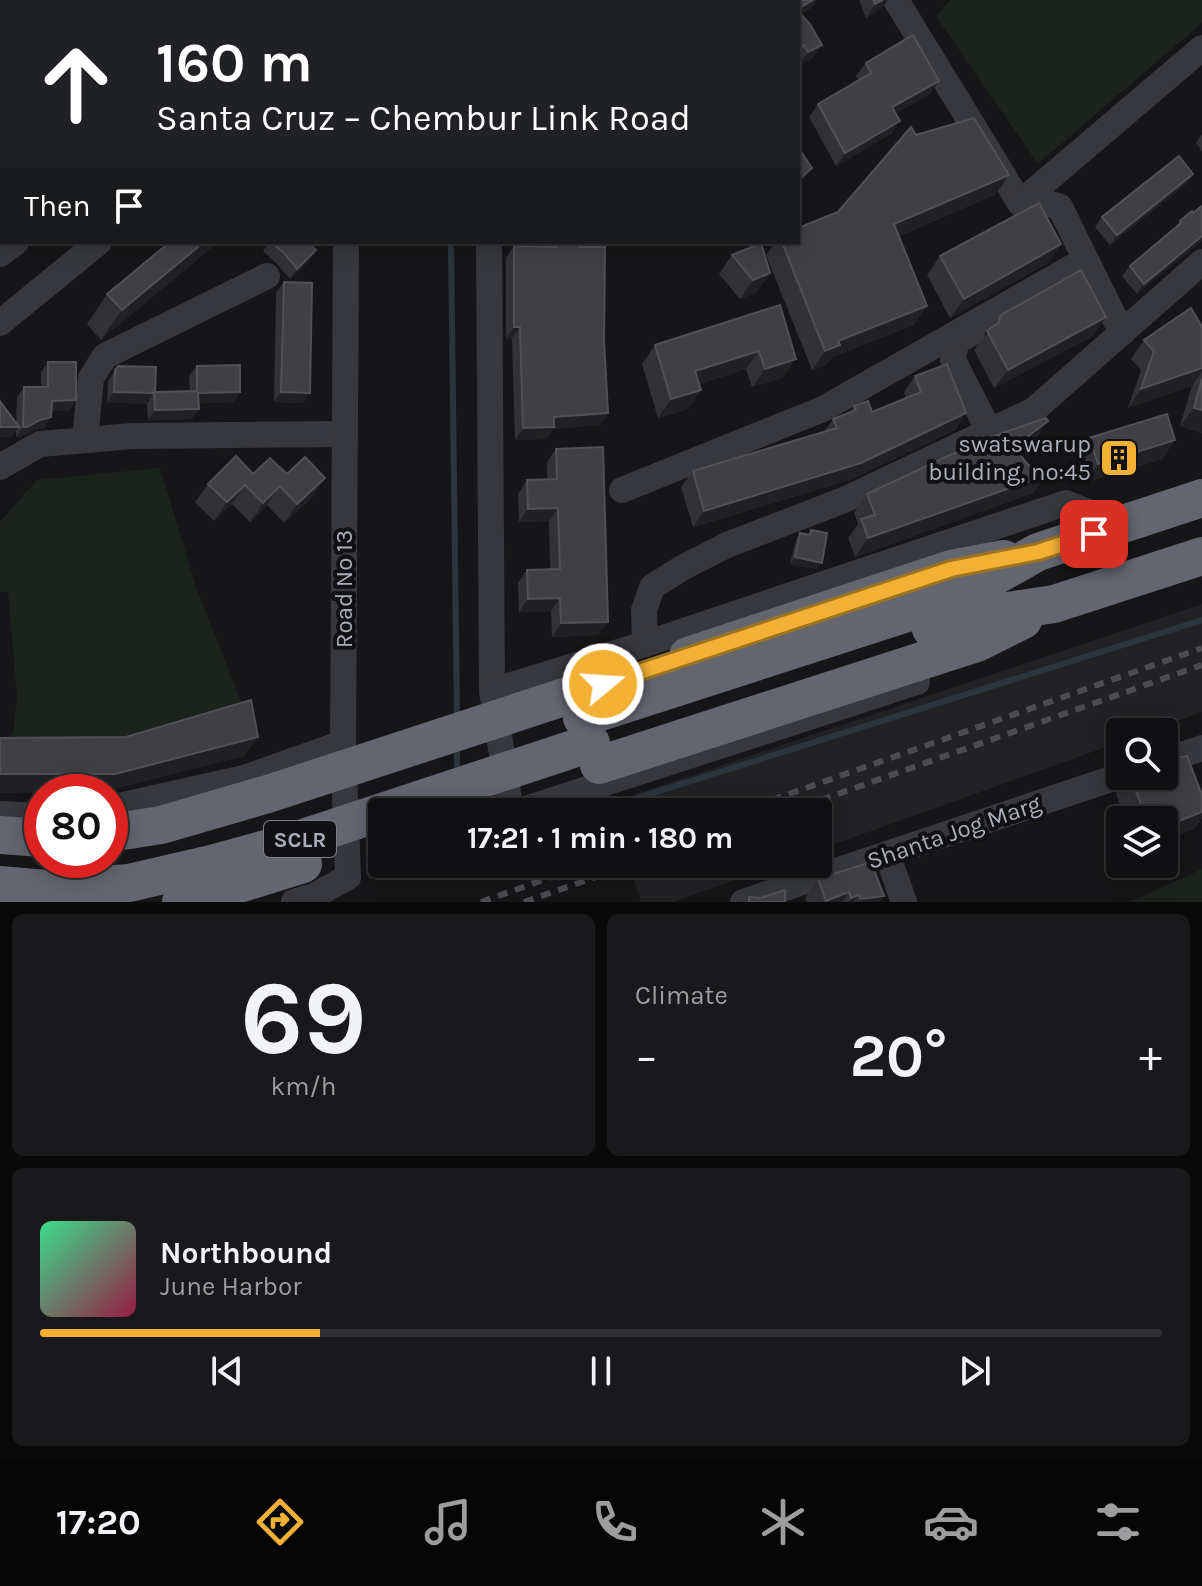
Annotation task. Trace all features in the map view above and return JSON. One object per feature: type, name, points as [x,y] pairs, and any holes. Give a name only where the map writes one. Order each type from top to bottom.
[{"type":"highway","name":"SCLR","points":[[0,885],[47,889],[129,883],[291,842],[586,730],[960,596],[1038,552],[1202,498]]},
{"type":"highway","name":"SCLR","points":[[0,863],[47,866],[126,860],[206,842],[968,617],[1054,604],[1202,556]]},
{"type":"highway","points":[[128,830],[161,825],[271,793],[586,730],[977,643],[1054,604]]},
{"type":"highway","points":[[480,798],[586,730]]},
{"type":"highway","points":[[0,835],[24,837]]},
{"type":"highway","points":[[181,902],[368,842]]},
{"type":"street","points":[[896,0],[1020,203]]},
{"type":"street","points":[[1020,203],[1202,48]]},
{"type":"street","points":[[1020,203],[1044,202],[1060,207],[1122,333]]},
{"type":"street","points":[[0,323],[97,244]]},
{"type":"street","name":"Road No 13","points":[[294,902],[314,896],[348,877],[343,743],[346,244]]},
{"type":"street","points":[[489,244],[492,691],[511,798]]},
{"type":"street","points":[[645,644],[644,610],[652,587],[727,545],[844,500],[1034,410],[1202,262]]},
{"type":"street","points":[[989,431],[953,360],[956,342],[1087,263]]},
{"type":"street","points":[[622,490],[823,409],[1087,263]]},
{"type":"street","points":[[85,440],[91,378],[105,356],[267,276]]},
{"type":"street","points":[[0,467],[40,444],[132,436],[345,434]]},
{"type":"street","points":[[492,691],[645,644],[1066,503],[1122,525]]},
{"type":"street","points":[[557,798],[997,655],[1009,627]]},
{"type":"street","points":[[128,804],[244,778],[343,743]]},
{"type":"street","points":[[1178,756],[1202,748]]},
{"type":"street","name":"Shanta Jog Marg","points":[[743,902],[1106,781]]},
{"type":"street","points":[[0,814],[24,815]]},
{"type":"street","points":[[887,854],[904,902]]},
{"type":"shaded area","points":[[950,0],[1202,0],[1202,23],[1038,164],[936,16]]},
{"type":"shaded area","points":[[160,468],[197,590],[245,712],[125,743],[0,749],[14,731],[17,695],[8,592],[0,592],[0,522],[37,480]]},
{"type":"shaded area","points":[[1202,604],[1202,712],[1178,721],[1178,718],[1106,718],[1106,747],[832,845],[832,798],[624,798]]},
{"type":"shaded area","points":[[1202,869],[1202,902],[1130,902]]},
{"type":"shaded area","points":[[633,878],[740,878],[673,902],[641,902]]},
{"type":"building","points":[[800,0],[813,0],[800,8]]},
{"type":"building","points":[[800,13],[822,45],[808,52],[804,45],[800,48]]},
{"type":"building","points":[[913,35],[939,81],[892,107],[900,121],[845,153],[818,104],[871,73],[866,63]]},
{"type":"building","points":[[974,118],[1009,175],[894,224],[927,306],[838,341],[840,345],[825,351],[783,244],[800,244],[800,227],[838,212],[911,127],[916,135]]},
{"type":"building","points":[[800,150],[812,168],[800,178]]},
{"type":"building","points":[[1179,156],[1193,174],[1117,235],[1102,217]]},
{"type":"building","points":[[1039,203],[1061,244],[964,299],[940,256]]},
{"type":"building","points":[[1202,206],[1202,236],[1144,284],[1130,266],[1192,211]]},
{"type":"building","points":[[168,244],[202,244],[122,310],[107,294]]},
{"type":"building","points":[[273,244],[309,244],[316,250],[297,269]]},
{"type":"building","points":[[557,244],[579,244],[579,247],[605,247],[604,341],[608,413],[554,417],[554,427],[523,428],[520,327],[514,327],[514,246],[557,247]]},
{"type":"building","points":[[761,244],[770,273],[753,280],[732,255]]},
{"type":"building","points":[[1081,270],[1106,317],[1008,370],[987,331],[998,323],[1001,315]]},
{"type":"building","points":[[284,282],[312,283],[310,393],[281,392]]},
{"type":"building","points":[[780,305],[796,359],[765,369],[759,351],[695,371],[701,390],[671,399],[655,345]]},
{"type":"building","points":[[1191,308],[1201,325],[1202,368],[1141,389],[1154,351],[1144,340]]},
{"type":"building","points":[[48,362],[76,362],[76,400],[52,401],[51,417],[23,427],[24,387],[48,387]]},
{"type":"building","points":[[947,364],[966,413],[861,463],[704,511],[693,471],[837,428],[833,419],[856,410],[854,406],[868,401],[872,412],[921,392],[915,376]]},
{"type":"building","points":[[240,365],[240,392],[198,393],[199,409],[155,410],[154,393],[114,392],[118,366],[156,367],[155,392],[197,391],[197,366]]},
{"type":"building","points":[[1202,379],[1202,410],[1194,408]]},
{"type":"building","points":[[0,401],[19,427],[0,427]]},
{"type":"building","points":[[1167,414],[1175,440],[1098,464],[1089,438]]},
{"type":"building","points":[[1046,418],[1048,421],[1019,443],[1020,455],[1030,467],[1047,475],[868,538],[861,519],[875,515],[867,494],[980,441]]},
{"type":"building","points":[[603,447],[608,622],[561,623],[560,598],[528,599],[527,570],[560,569],[558,508],[528,509],[527,480],[557,479],[556,449]]},
{"type":"building","points":[[236,456],[253,474],[270,458],[287,474],[305,457],[325,478],[297,504],[280,486],[263,503],[245,485],[227,502],[208,484]]},
{"type":"building","points":[[811,530],[827,533],[822,563],[795,557],[800,533],[810,535]]},
{"type":"building","points":[[251,700],[258,737],[115,774],[0,774],[0,738],[126,737]]},
{"type":"building","points":[[1187,756],[1202,795],[1202,812],[1178,821],[1178,806],[1142,806],[1135,790],[1178,790],[1178,758]]},
{"type":"building","points":[[871,862],[884,896],[861,899],[859,895],[851,898],[849,892],[826,901],[818,879],[832,878],[832,875]]},
{"type":"building","points":[[785,890],[785,902],[749,902],[749,897],[761,898]]},
{"type":"waterway","points":[[451,244],[457,718]]},
{"type":"waterway","points":[[637,798],[1202,620]]},
{"type":"waterway","points":[[457,746],[457,774]]},
{"type":"railway","points":[[778,798],[1202,648]]},
{"type":"railway","points":[[827,798],[1202,665]]},
{"type":"railway","points":[[481,902],[549,878]]},
{"type":"railway","points":[[524,902],[593,878]]},
{"type":"place","name":"swatswarup building, no:45","points":[[1119,458]]},
{"type":"route","points":[[603,684],[951,569],[1038,552],[1094,534]]}]
